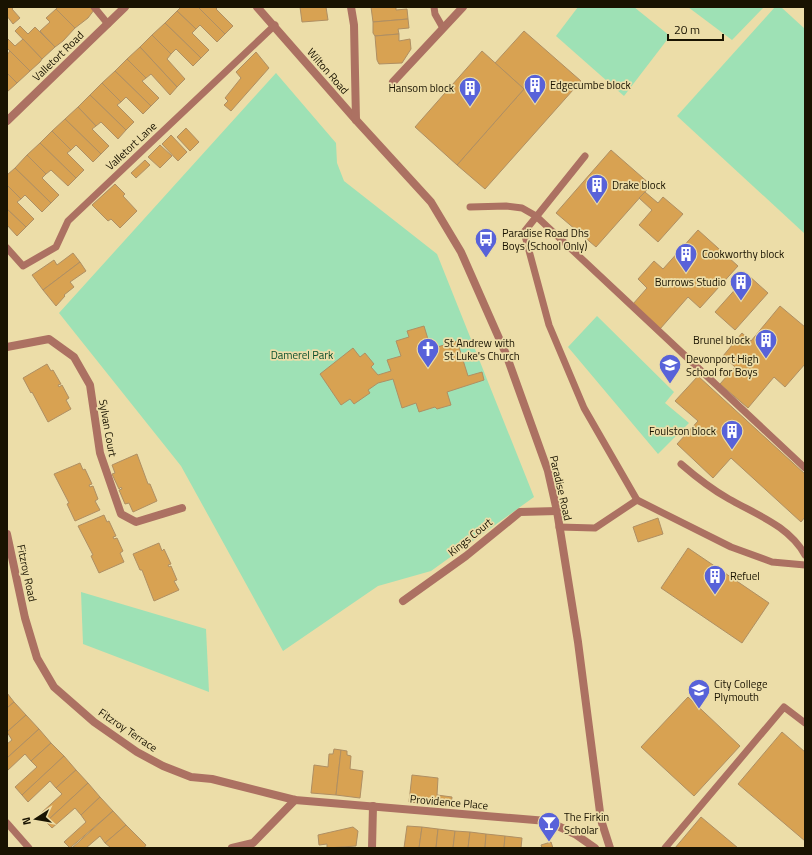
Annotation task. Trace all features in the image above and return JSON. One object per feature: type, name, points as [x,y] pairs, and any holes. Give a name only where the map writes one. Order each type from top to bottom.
[{"type":"street","name":"Valletort Road","points":[[7,121],[125,7]]},
{"type":"street","name":"Wilton Road","points":[[257,7],[382,149]]},
{"type":"street","points":[[351,7],[354,25],[356,120]]},
{"type":"street","points":[[392,82],[463,7]]},
{"type":"street","name":"Paradise Road","points":[[382,149],[431,202],[461,252],[507,359],[548,471],[557,511],[578,642],[601,820],[610,848]]},
{"type":"street","name":"Sylvan Court","points":[[7,347],[49,339],[74,357],[90,385],[100,453],[121,514],[136,522],[182,508]]},
{"type":"street","name":"Kings Court","points":[[403,601],[466,556],[520,512],[557,511]]},
{"type":"street","name":"Fitzroy Road","points":[[7,534],[26,618]]},
{"type":"street","name":"Fitzroy Terrace","points":[[26,618],[37,658],[54,687],[94,722],[137,752],[162,766],[191,777],[212,779],[295,800]]},
{"type":"street","points":[[232,848],[253,843],[295,800]]},
{"type":"street","name":"Providence Place","points":[[295,800],[547,821],[561,826],[595,848]]},
{"type":"street","points":[[372,848],[373,806]]},
{"type":"lane","points":[[94,7],[108,24]]},
{"type":"lane","points":[[434,7],[435,14],[444,28]]},
{"type":"lane","name":"Valletort Lane","points":[[7,248],[23,266],[56,247],[68,221],[274,25]]},
{"type":"lane","points":[[586,156],[524,232],[549,325],[584,408],[637,500],[731,547],[772,562],[805,565]]},
{"type":"lane","points":[[470,207],[506,206],[522,208],[536,216],[805,468]]},
{"type":"lane","points":[[681,464],[706,484],[777,525],[798,542],[805,555]]},
{"type":"lane","points":[[559,527],[594,528],[637,500]]},
{"type":"lane","points":[[666,848],[784,707],[805,723]]},
{"type":"lane","points":[[7,823],[29,848]]},
{"type":"green space","points":[[578,7],[634,7],[670,36],[624,96],[556,36]]},
{"type":"green space","points":[[688,7],[764,7],[732,40]]},
{"type":"green space","points":[[775,7],[781,7],[805,29],[805,234],[677,116]]},
{"type":"green space","name":"Damerel Park","points":[[276,73],[336,143],[337,163],[344,181],[437,254],[534,497],[431,571],[378,586],[283,651],[181,466],[59,313]]},
{"type":"green space","points":[[597,316],[674,392],[665,403],[689,423],[658,454],[568,347]]},
{"type":"green space","points":[[81,592],[206,629],[209,692],[83,644]]},
{"type":"building","points":[[7,7],[14,7],[12,9],[20,18],[13,24],[7,16]]},
{"type":"building","points":[[58,7],[91,7],[94,10],[88,18],[75,28],[56,9]]},
{"type":"building","points":[[181,7],[198,7],[225,34],[217,42],[200,25],[196,29],[177,11]]},
{"type":"building","points":[[198,7],[218,7],[216,9],[233,26],[225,34]]},
{"type":"building","points":[[300,7],[326,7],[328,20],[302,22]]},
{"type":"building","points":[[371,7],[396,7],[396,10],[407,9],[408,19],[373,22]]},
{"type":"building","points":[[56,9],[75,28],[55,47],[40,31],[50,22],[46,18]]},
{"type":"building","points":[[177,11],[196,29],[192,33],[209,50],[201,58],[165,23]]},
{"type":"building","points":[[408,19],[409,28],[398,29],[399,34],[375,36],[373,33],[373,22]]},
{"type":"building","points":[[165,23],[201,58],[193,66],[176,49],[171,54],[152,35]]},
{"type":"building","points":[[20,26],[28,34],[35,27],[55,47],[42,59],[15,31]]},
{"type":"building","name":"Edgecumbe block","points":[[524,31],[581,81],[485,189],[457,165],[524,89],[495,63]]},
{"type":"building","points":[[399,34],[399,41],[410,39],[411,49],[402,63],[379,64],[377,60],[375,36]]},
{"type":"building","points":[[152,35],[171,54],[167,59],[185,79],[177,87],[140,47]]},
{"type":"building","points":[[7,38],[15,46],[23,39],[42,59],[30,71],[7,48]]},
{"type":"building","points":[[140,47],[177,87],[170,95],[151,74],[146,78],[127,59]]},
{"type":"building","points":[[10,51],[30,71],[17,83],[7,73],[7,55]]},
{"type":"building","name":"Hansom block","points":[[482,51],[524,89],[457,165],[415,127]]},
{"type":"building","points":[[256,52],[269,68],[231,111],[224,105],[228,101],[225,98],[241,78],[236,72]]},
{"type":"building","points":[[127,59],[146,78],[142,81],[159,98],[151,106],[115,71]]},
{"type":"building","points":[[115,71],[151,106],[143,114],[126,97],[121,102],[102,83]]},
{"type":"building","points":[[7,73],[17,83],[7,92]]},
{"type":"building","points":[[102,83],[121,102],[117,105],[134,122],[126,130],[90,95]]},
{"type":"building","points":[[90,95],[126,130],[118,139],[101,122],[96,126],[78,107]]},
{"type":"building","points":[[78,107],[96,126],[92,129],[109,146],[101,154],[65,119]]},
{"type":"building","points":[[65,119],[101,154],[93,162],[76,145],[71,150],[52,131]]},
{"type":"building","points":[[186,128],[199,142],[190,151],[177,137]]},
{"type":"building","points":[[52,131],[71,150],[67,153],[84,170],[76,178],[40,143]]},
{"type":"building","points":[[171,135],[187,152],[178,161],[162,144]]},
{"type":"building","points":[[40,143],[76,178],[68,186],[51,170],[46,174],[27,155]]},
{"type":"building","points":[[160,145],[172,156],[160,168],[148,157]]},
{"type":"building","name":"Drake block","points":[[611,150],[651,185],[596,247],[556,213]]},
{"type":"building","points":[[27,155],[46,174],[42,178],[59,195],[51,203],[15,168]]},
{"type":"building","points":[[145,160],[150,165],[136,178],[131,173]]},
{"type":"building","points":[[15,168],[51,203],[42,212],[25,195],[21,199],[7,185],[7,175]]},
{"type":"building","points":[[115,184],[125,194],[123,196],[137,211],[120,228],[111,219],[108,221],[92,205]]},
{"type":"building","points":[[7,185],[21,199],[17,202],[34,219],[26,227],[7,209]]},
{"type":"building","points":[[645,192],[658,203],[663,197],[683,214],[658,242],[639,225],[652,210],[639,198]]},
{"type":"building","points":[[7,209],[26,227],[17,236],[7,225]]},
{"type":"building","name":"Cookworthy block","points":[[698,230],[738,266],[700,308],[688,297],[660,329],[633,304],[647,288],[638,279],[654,261],[663,269]]},
{"type":"building","points":[[73,253],[80,262],[43,290],[32,275],[54,260],[57,265]]},
{"type":"building","points":[[80,262],[86,271],[70,282],[74,287],[64,295],[65,296],[56,306],[43,290]]},
{"type":"building","name":"Burrows Studio","points":[[748,275],[768,293],[735,330],[715,312]]},
{"type":"building","name":"Brunel block","points":[[780,306],[805,327],[805,364],[785,387],[774,377],[748,408],[720,384],[735,367],[723,356],[742,333],[751,341]]},
{"type":"building","name":"St Andrew with St Luke's Church","points":[[424,326],[431,349],[457,341],[468,376],[482,372],[484,380],[447,392],[451,405],[437,409],[435,407],[419,412],[416,403],[402,408],[393,379],[378,383],[368,390],[370,393],[354,404],[350,399],[341,405],[320,374],[353,348],[360,357],[365,353],[374,364],[371,367],[378,375],[391,371],[387,360],[401,356],[396,341],[409,337],[407,331]]},
{"type":"building","points":[[47,364],[51,371],[53,370],[61,384],[58,385],[59,387],[62,385],[69,398],[66,400],[71,409],[48,422],[23,378]]},
{"type":"building","name":"Foulston block","points":[[698,376],[805,474],[805,517],[801,522],[731,458],[713,478],[677,444],[698,421],[675,401]]},
{"type":"building","points":[[137,454],[148,484],[150,484],[157,501],[133,512],[129,503],[125,504],[119,490],[122,489],[121,487],[119,489],[112,474],[115,473],[112,465]]},
{"type":"building","points":[[80,463],[83,470],[85,469],[92,484],[89,485],[90,487],[93,486],[98,499],[95,501],[100,510],[75,521],[67,504],[69,503],[54,474]]},
{"type":"building","points":[[104,515],[107,522],[109,521],[116,536],[113,537],[114,539],[117,538],[123,551],[120,553],[124,562],[99,573],[91,556],[93,555],[78,526]]},
{"type":"building","points":[[658,518],[663,534],[638,542],[633,527]]},
{"type":"building","points":[[159,543],[162,551],[164,549],[171,564],[168,565],[169,567],[171,566],[177,580],[174,581],[179,590],[154,601],[142,570],[140,570],[133,554]]},
{"type":"building","name":"Refuel","points":[[688,548],[769,603],[742,643],[661,588]]},
{"type":"building","points":[[7,693],[14,702],[7,708]]},
{"type":"building","points":[[688,697],[740,746],[694,796],[641,747]]},
{"type":"building","points":[[14,702],[26,715],[7,732],[7,708]]},
{"type":"building","points":[[26,715],[39,729],[7,758],[7,744],[12,740],[7,732]]},
{"type":"building","points":[[39,729],[51,743],[31,761],[25,754],[7,771],[7,758]]},
{"type":"building","points":[[782,732],[805,752],[805,841],[738,784]]},
{"type":"building","points":[[51,743],[64,756],[22,795],[15,787],[37,767],[31,761]]},
{"type":"building","points":[[334,749],[341,750],[336,795],[311,793],[314,765],[328,767],[329,754],[333,754]]},
{"type":"building","points":[[341,750],[347,751],[347,755],[351,756],[350,769],[363,771],[360,798],[336,795]]},
{"type":"building","points":[[64,756],[76,770],[56,788],[50,781],[28,802],[22,795]]},
{"type":"building","points":[[76,770],[88,783],[46,822],[40,814],[62,794],[56,788]]},
{"type":"building","points":[[412,775],[438,778],[437,795],[452,797],[451,806],[409,802]]},
{"type":"building","points":[[88,783],[100,797],[81,815],[75,808],[52,828],[46,822]]},
{"type":"building","points":[[100,797],[113,811],[70,848],[64,842],[86,822],[81,815]]},
{"type":"building","points":[[113,811],[126,825],[105,843],[100,836],[86,848],[72,848]]},
{"type":"building","points":[[701,817],[738,848],[675,848]]},
{"type":"building","points":[[126,825],[146,845],[144,848],[111,848],[105,843]]},
{"type":"building","points":[[407,826],[422,827],[419,848],[404,848]]},
{"type":"building","points":[[353,827],[358,831],[356,846],[327,848],[327,844],[319,845],[318,835]]},
{"type":"building","points":[[422,827],[438,829],[436,848],[419,848]]},
{"type":"building","points":[[438,829],[455,831],[453,848],[436,848]]},
{"type":"building","points":[[455,831],[470,832],[468,848],[453,848]]},
{"type":"building","points":[[470,832],[486,834],[485,848],[468,848]]},
{"type":"building","points":[[486,834],[505,836],[504,848],[485,848]]},
{"type":"building","points":[[505,836],[522,838],[521,848],[504,848]]},
{"type":"building","name":"The Firkin Scholar","points":[[551,842],[553,848],[542,848],[541,845]]},
{"type":"place","name":"Edgecumbe block","points":[[535,104]]},
{"type":"place","name":"Hansom block","points":[[470,108]]},
{"type":"place","name":"Drake block","points":[[597,204]]},
{"type":"place","name":"Paradise Road Dhs Boys (School Only)","points":[[486,258]]},
{"type":"place","name":"Cookworthy block","points":[[686,274]]},
{"type":"place","name":"Burrows Studio","points":[[741,302]]},
{"type":"place","name":"Brunel block","points":[[766,360]]},
{"type":"place","name":"St Andrew with St Luke's Church","points":[[428,368]]},
{"type":"place","name":"Devonport High School for Boys","points":[[670,384]]},
{"type":"place","name":"Foulston block","points":[[732,450]]},
{"type":"place","name":"Refuel","points":[[715,596]]},
{"type":"place","name":"City College Plymouth","points":[[699,710]]},
{"type":"place","name":"The Firkin Scholar","points":[[549,842]]}]
